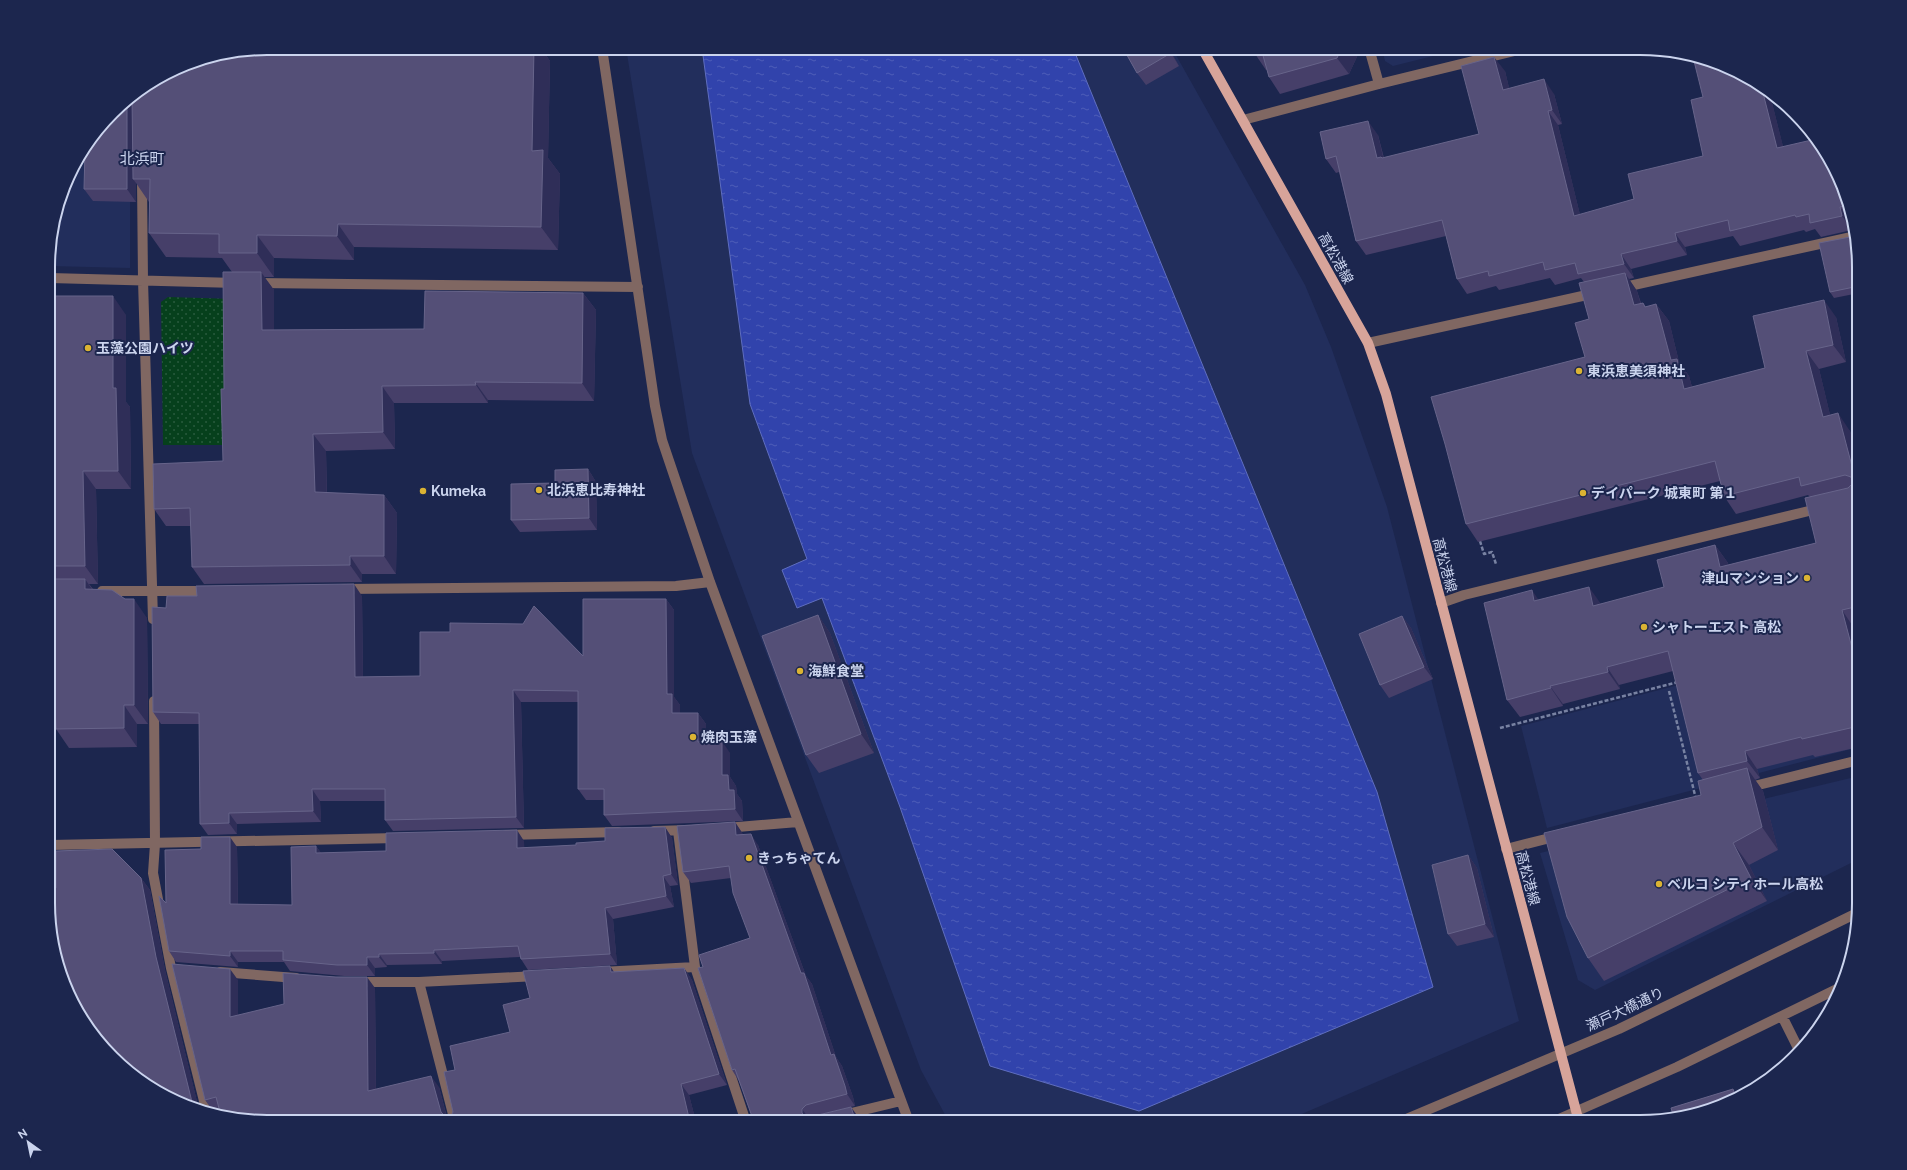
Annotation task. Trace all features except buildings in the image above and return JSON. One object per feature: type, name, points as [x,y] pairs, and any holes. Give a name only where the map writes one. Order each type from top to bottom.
[{"type":"main road","name":"高松港線","points":[[1206,55],[1368,344],[1386,394],[1577,1115]]},
{"type":"street","points":[[603,55],[655,406],[662,440],[710,582],[906,1115]]},
{"type":"street","points":[[1371,55],[1379,84]]},
{"type":"street","points":[[1243,120],[1379,84],[1497,55]]},
{"type":"street","points":[[142,169],[143,280],[153,631]]},
{"type":"street","points":[[1368,344],[1850,237]]},
{"type":"street","points":[[55,278],[234,283],[638,287]]},
{"type":"street","points":[[1441,603],[1464,595],[1828,506]]},
{"type":"street","points":[[333,589],[676,586],[710,582]]},
{"type":"street","points":[[89,591],[223,591]]},
{"type":"street","points":[[154,694],[155,844],[153,872],[205,1106]]},
{"type":"street","points":[[1735,791],[1852,762]]},
{"type":"street","points":[[717,828],[798,822]]},
{"type":"street","points":[[646,831],[701,829]]},
{"type":"street","points":[[678,831],[695,967],[744,1115]]},
{"type":"street","points":[[496,835],[630,832]]},
{"type":"street","points":[[1506,849],[1566,834]]},
{"type":"street","points":[[55,845],[155,844],[408,837]]},
{"type":"street","name":"瀬戸大橋通り","points":[[1415,1115],[1619,1028],[1852,915]]},
{"type":"street","points":[[592,973],[695,967]]},
{"type":"street","points":[[210,971],[304,979]]},
{"type":"street","points":[[344,982],[418,982],[545,975]]},
{"type":"street","points":[[418,982],[453,1115]]},
{"type":"street","points":[[1567,1115],[1677,1067],[1833,991]]},
{"type":"street","points":[[1782,1016],[1797,1046]]},
{"type":"street","points":[[840,1115],[901,1101]]},
{"type":"path","points":[[1480,541],[1484,554]]},
{"type":"path","points":[[1500,728],[1683,680]]},
{"type":"path","points":[[1669,690],[1697,801]]},
{"type":"shaded area","points":[[627,55],[703,55],[750,404],[807,560],[783,570],[797,608],[822,598],[900,807],[1377,792],[1076,55],[1176,55],[1305,285],[1331,347],[1387,507],[1519,1021],[1299,1115],[945,1115],[921,1070],[692,453]]},
{"type":"shaded area","points":[[1384,55],[1437,55],[1393,66],[1385,61]]},
{"type":"shaded area","points":[[130,106],[130,268],[55,266],[55,253],[62,212],[71,186],[83,161],[108,127]]},
{"type":"shaded area","points":[[1852,640],[1852,749],[1547,828],[1521,726]]},
{"type":"shaded area","points":[[1852,778],[1852,862],[1595,990],[1578,980],[1540,853]]},
{"type":"green space","points":[[168,297],[234,299],[234,445],[163,445],[161,302]]},
{"type":"water","points":[[703,55],[1076,55],[1377,792],[1433,987],[1139,1111],[990,1066],[900,807],[822,598],[797,608],[782,570],[807,559],[750,404]]},
{"type":"place","name":"玉藻公園ハイツ","points":[[88,348]]},
{"type":"place","name":"東浜恵美須神社","points":[[1579,371]]},
{"type":"place","name":"北浜恵比寿神社","points":[[539,490]]},
{"type":"place","name":"Kumeka","points":[[423,491]]},
{"type":"place","name":"デイパーク 城東町 第１","points":[[1583,493]]},
{"type":"place","name":"津山マンション","points":[[1807,578]]},
{"type":"place","name":"シャトーエスト 高松","points":[[1644,627]]},
{"type":"place","name":"海鮮食堂","points":[[800,671]]},
{"type":"place","name":"焼肉玉藻","points":[[693,737]]},
{"type":"place","name":"きっちゃてん","points":[[749,858]]},
{"type":"place","name":"ベルコ シティホール高松","points":[[1659,884]]},
{"type":"district","name":"北浜町","points":[[142,159]]}]
